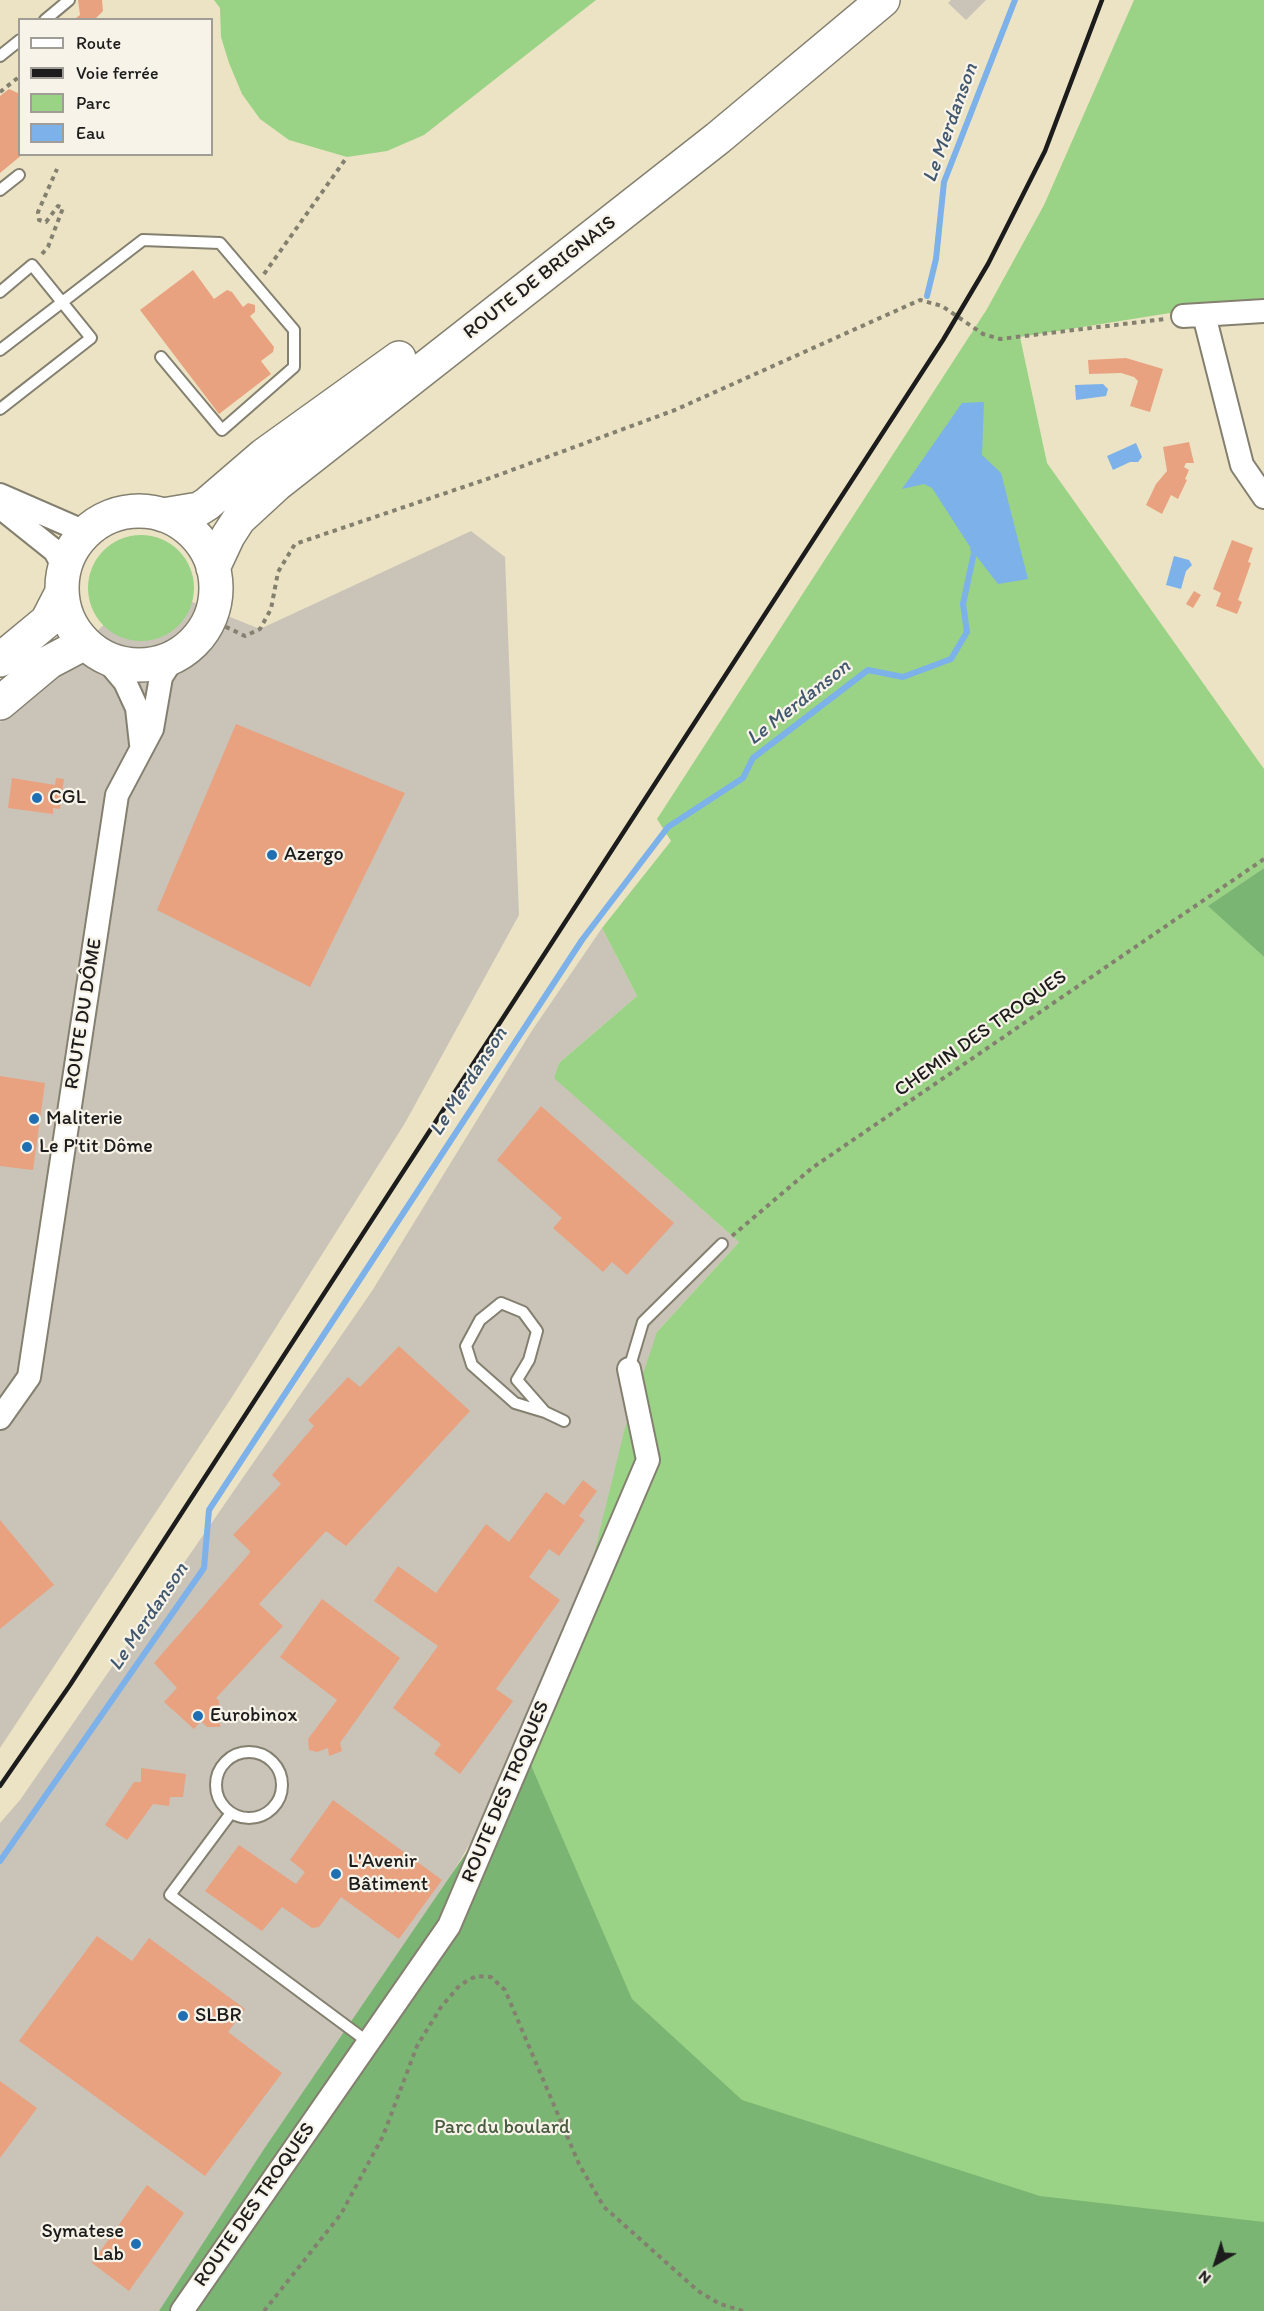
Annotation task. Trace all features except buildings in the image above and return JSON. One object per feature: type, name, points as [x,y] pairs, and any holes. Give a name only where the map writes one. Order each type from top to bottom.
[{"type":"main road","name":"ROUTE DE BRIGNAIS","points":[[163,515],[198,509],[207,504],[264,455],[375,377],[707,120],[852,0]]},
{"type":"main road","name":"ROUTE DE BRIGNAIS","points":[[213,568],[239,519],[277,484],[718,138],[883,0]]},
{"type":"main road","points":[[0,660],[47,621],[72,549],[85,532],[106,517],[131,510],[163,515],[197,536],[209,554],[213,568],[215,601],[208,623],[194,643],[174,657],[151,664],[127,664],[95,650],[69,620],[63,580]]},
{"type":"main road","points":[[0,703],[49,662],[95,650]]},
{"type":"street","points":[[1264,312],[1194,316],[1242,465],[1264,497]]},
{"type":"street","points":[[0,495],[85,532]]},
{"type":"street","points":[[0,507],[55,551],[63,580]]},
{"type":"street","points":[[95,650],[125,682],[137,708],[141,748]]},
{"type":"street","name":"ROUTE DU DÔME","points":[[0,1418],[29,1377],[117,795],[152,729],[161,677],[174,657]]},
{"type":"street","name":"ROUTE DES TROQUES","points":[[182,2311],[449,1926],[648,1460],[628,1369]]},
{"type":"lane","points":[[47,18],[69,0]]},
{"type":"lane","points":[[0,56],[18,42]]},
{"type":"lane","points":[[0,190],[19,175]]},
{"type":"lane","points":[[0,350],[143,240],[220,243],[294,330],[294,367],[222,430],[160,357]]},
{"type":"lane","points":[[0,292],[32,265],[91,338],[0,409]]},
{"type":"lane","name":"ROUTE DES TROQUES","points":[[628,1369],[643,1322],[722,1244]]},
{"type":"lane","points":[[545,1412],[517,1380],[529,1360],[537,1331],[523,1312],[501,1303],[480,1320],[466,1346],[472,1365],[515,1403],[545,1412],[564,1422]]},
{"type":"lane","points":[[253,1751],[263,1754],[272,1760],[282,1780],[279,1801],[262,1816],[240,1817],[231,1813],[217,1795],[217,1773],[231,1756],[253,1751]]},
{"type":"lane","points":[[231,1813],[170,1895],[368,2042]]},
{"type":"path","points":[[0,92],[18,78]]},
{"type":"path","points":[[256,285],[347,157]]},
{"type":"path","points":[[32,265],[48,247],[62,216],[63,208],[58,206],[46,222],[39,220],[38,212],[57,169]]},
{"type":"path","points":[[208,623],[224,626],[246,636],[260,629],[271,609],[278,572],[295,544],[493,477],[675,410],[920,300],[942,306],[983,334],[1000,339],[1194,316]]},
{"type":"path","name":"CHEMIN DES TROQUES","points":[[722,1244],[812,1168],[1264,859]]},
{"type":"path","points":[[264,2311],[341,2214],[383,2136],[417,2046],[435,2017],[460,1985],[476,1976],[491,1977],[505,1989],[579,2164],[604,2207],[698,2291],[720,2304],[743,2311]]},
{"type":"shaded area","points":[[951,0],[986,0],[966,20],[948,3]]},
{"type":"shaded area","points":[[471,531],[505,557],[519,915],[405,1123],[232,1397],[0,1748],[0,722],[32,697],[145,583],[260,629]]},
{"type":"shaded area","points":[[602,928],[637,996],[559,1063],[555,1078],[739,1242],[657,1332],[671,1447],[522,1756],[452,1874],[164,2311],[0,2311],[0,1823],[20,1800],[372,1291],[531,1032]]},
{"type":"green space","points":[[214,0],[596,0],[424,135],[387,151],[347,157],[289,140],[260,119],[242,94],[229,63],[221,37],[220,8]]},
{"type":"green space","points":[[1134,0],[1264,0],[1264,298],[1020,337],[1047,463],[1264,769],[1264,868],[1209,906],[1264,957],[1264,2311],[182,2311],[449,1926],[561,1689],[625,1428],[657,1332],[739,1242],[554,1078],[559,1063],[637,996],[602,928],[671,841],[657,819],[987,309],[1044,205]]},
{"type":"green space","points":[[141,535],[161,539],[179,550],[190,568],[194,588],[190,608],[179,626],[161,637],[141,641],[121,637],[103,626],[92,608],[88,588],[92,568],[103,550],[121,539]]},
{"type":"green space","points":[[1264,868],[1264,957],[1208,906]]},
{"type":"green space","name":"Parc du boulard","points":[[527,1756],[632,1999],[742,2100],[1040,2196],[1264,2222],[1264,2311],[159,2311],[264,2149],[509,1790]]},
{"type":"water","points":[[1103,384],[1108,389],[1106,396],[1076,400],[1075,385]]},
{"type":"water","points":[[984,402],[982,455],[1001,473],[1028,579],[998,584],[974,553],[932,488],[924,484],[902,489],[962,403]]},
{"type":"water","points":[[1136,443],[1142,457],[1138,462],[1130,462],[1113,470],[1107,456]]},
{"type":"water","points":[[1174,556],[1189,560],[1192,565],[1186,571],[1181,589],[1166,585]]},
{"type":"waterway","name":"Le Merdanson","points":[[927,296],[936,259],[944,182],[1015,0]]},
{"type":"waterway","name":"Le Merdanson","points":[[0,1861],[204,1568],[209,1510],[582,940],[668,827],[743,778],[753,758],[868,670],[903,677],[951,659],[967,632],[963,604],[974,553],[973,546]]},
{"type":"railway","points":[[0,1786],[70,1685],[943,340],[988,264],[1045,151],[1102,0]]},
{"type":"place","name":"CGL","points":[[37,798]]},
{"type":"place","name":"Azergo","points":[[272,855]]},
{"type":"place","name":"Maliterie","points":[[34,1119]]},
{"type":"place","name":"Le P'tit Dôme","points":[[27,1147]]},
{"type":"place","name":"Eurobinox","points":[[198,1716]]},
{"type":"place","name":"L'Avenir Bâtiment","points":[[336,1874]]},
{"type":"place","name":"SLBR","points":[[183,2016]]},
{"type":"place","name":"Symatese Lab","points":[[136,2244]]}]
